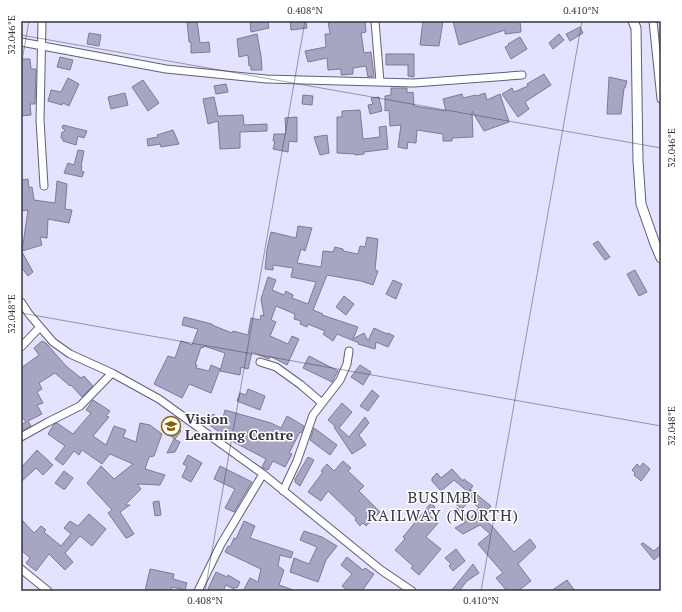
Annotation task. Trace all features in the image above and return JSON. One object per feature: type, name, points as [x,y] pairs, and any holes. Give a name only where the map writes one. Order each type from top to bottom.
[{"type":"main road","points":[[633,21],[636,28],[638,161],[641,204],[661,258]]},
{"type":"street","points":[[42,21],[40,120],[44,186]]},
{"type":"street","points":[[376,21],[380,82]]},
{"type":"street","points":[[653,21],[661,99]]},
{"type":"street","points":[[21,42],[166,69],[266,79],[414,83],[522,75]]},
{"type":"street","points":[[21,302],[29,314],[53,342],[70,354],[112,373],[159,400],[263,474],[381,570],[412,591]]},
{"type":"street","points":[[21,347],[40,327]]},
{"type":"street","points":[[283,491],[297,461],[313,415],[340,380],[347,364],[349,351]]},
{"type":"street","points":[[260,362],[276,367],[301,385],[322,403]]},
{"type":"street","points":[[21,437],[80,406],[112,373]]},
{"type":"street","points":[[198,591],[221,544],[263,474]]},
{"type":"street","points":[[21,569],[48,591]]},
{"type":"building","points":[[187,21],[197,21],[200,43],[209,42],[210,52],[191,53],[191,42],[189,42]]},
{"type":"building","points":[[250,21],[268,21],[269,28],[251,32]]},
{"type":"building","points":[[290,21],[306,21],[307,28],[291,30]]},
{"type":"building","points":[[328,21],[365,21],[366,32],[361,33],[364,53],[371,52],[374,76],[368,77],[366,66],[353,68],[353,74],[341,75],[341,69],[328,70],[327,58],[308,62],[305,51],[326,47],[325,34],[330,34]]},
{"type":"building","points":[[423,21],[443,21],[439,46],[420,45]]},
{"type":"building","points":[[453,21],[520,21],[521,32],[505,34],[505,30],[459,45]]},
{"type":"building","points":[[580,27],[583,33],[570,41],[566,34]]},
{"type":"building","points":[[89,33],[101,35],[99,46],[87,44]]},
{"type":"building","points":[[257,34],[262,70],[251,70],[248,55],[239,57],[237,39]]},
{"type":"building","points":[[559,34],[564,40],[553,49],[549,43]]},
{"type":"building","points":[[520,37],[527,49],[511,59],[505,47]]},
{"type":"building","points":[[386,54],[414,54],[414,77],[408,76],[408,65],[386,65]]},
{"type":"building","points":[[60,57],[73,60],[70,70],[57,67]]},
{"type":"building","points":[[21,59],[30,59],[31,69],[36,69],[35,104],[30,104],[31,115],[21,116]]},
{"type":"building","points":[[544,74],[551,85],[525,102],[529,109],[518,117],[502,94],[512,88],[514,92],[528,86],[527,84]]},
{"type":"building","points":[[609,77],[627,81],[624,88],[621,114],[607,114]]},
{"type":"building","points":[[68,78],[79,84],[69,106],[63,103],[62,105],[48,101],[51,90],[61,92]]},
{"type":"building","points":[[143,80],[159,103],[148,111],[132,87]]},
{"type":"building","points":[[226,84],[228,92],[216,94],[214,86]]},
{"type":"building","points":[[391,88],[407,88],[407,93],[413,92],[414,106],[446,111],[443,99],[462,94],[463,98],[485,93],[487,100],[500,94],[509,122],[484,131],[472,111],[473,137],[452,138],[452,141],[443,141],[443,134],[417,130],[416,143],[408,142],[407,149],[398,147],[401,125],[390,126],[389,110],[385,111],[385,96],[391,95]]},
{"type":"building","points":[[125,93],[128,105],[111,109],[108,97]]},
{"type":"building","points":[[303,95],[313,96],[312,105],[302,104]]},
{"type":"building","points":[[214,97],[218,116],[243,115],[244,125],[267,124],[267,131],[240,132],[240,148],[220,149],[218,121],[208,124],[203,99]]},
{"type":"building","points":[[379,97],[382,111],[370,114],[368,105],[373,104],[371,98]]},
{"type":"building","points":[[360,110],[363,139],[380,137],[379,127],[386,126],[388,149],[364,152],[364,154],[355,155],[337,153],[337,117],[342,117],[342,111]]},
{"type":"building","points":[[297,117],[297,142],[289,141],[288,152],[273,149],[275,141],[273,141],[274,134],[286,134],[285,118]]},
{"type":"building","points":[[63,125],[87,131],[84,138],[78,136],[76,145],[63,141],[61,138],[62,132],[65,130],[62,128]]},
{"type":"building","points":[[173,130],[179,144],[161,147],[160,144],[148,146],[147,139],[158,137],[157,135]]},
{"type":"building","points":[[327,135],[329,153],[320,155],[314,137]]},
{"type":"building","points":[[78,150],[84,151],[81,166],[81,171],[84,172],[82,177],[64,173],[68,163],[74,165]]},
{"type":"building","points":[[28,179],[29,188],[32,187],[34,200],[55,203],[57,181],[67,184],[65,209],[72,210],[69,223],[48,219],[47,238],[40,237],[42,245],[22,251],[28,210],[21,211],[21,180]]},
{"type":"building","points":[[298,226],[312,228],[305,251],[301,249],[297,263],[321,267],[323,251],[333,252],[335,247],[343,249],[343,251],[358,254],[360,246],[365,247],[367,237],[378,239],[375,270],[378,271],[373,285],[361,281],[327,275],[313,310],[323,314],[322,315],[358,327],[353,339],[364,333],[368,341],[374,328],[387,334],[388,333],[394,336],[388,347],[376,342],[375,349],[358,344],[359,343],[337,334],[333,341],[323,334],[325,331],[308,324],[307,327],[300,324],[301,321],[294,319],[295,314],[276,306],[271,320],[276,322],[270,336],[288,344],[292,336],[299,339],[287,365],[270,356],[269,359],[252,352],[248,369],[241,367],[240,375],[220,371],[225,353],[204,346],[203,348],[201,347],[195,365],[197,365],[196,368],[209,371],[211,365],[220,369],[211,393],[189,384],[182,398],[154,384],[168,356],[175,358],[181,341],[192,345],[198,329],[182,325],[184,317],[212,324],[232,333],[233,331],[248,335],[251,318],[260,320],[261,315],[264,316],[261,299],[268,277],[276,280],[272,290],[284,295],[286,291],[293,295],[292,298],[308,304],[316,282],[291,277],[293,268],[273,265],[273,270],[265,269],[267,249],[271,232],[296,238]]},
{"type":"building","points":[[598,241],[610,257],[605,260],[593,244]]},
{"type":"building","points":[[21,250],[33,272],[28,276],[21,267]]},
{"type":"building","points":[[635,270],[647,292],[639,296],[627,274]]},
{"type":"building","points":[[393,280],[402,284],[396,299],[386,294]]},
{"type":"building","points":[[344,296],[354,304],[346,315],[336,307]]},
{"type":"building","points":[[42,341],[46,343],[66,366],[81,378],[84,376],[93,386],[82,397],[71,385],[70,386],[55,373],[39,383],[42,389],[37,392],[43,403],[37,405],[42,414],[28,421],[31,426],[21,431],[21,425],[26,422],[21,416],[21,368],[39,355],[34,348]]},
{"type":"building","points":[[309,356],[338,371],[332,382],[303,368]]},
{"type":"building","points":[[360,365],[371,372],[363,385],[351,377]]},
{"type":"building","points":[[248,389],[265,396],[260,410],[237,401],[240,393],[246,395]]},
{"type":"building","points":[[372,390],[379,396],[368,411],[360,406]]},
{"type":"building","points":[[93,400],[110,411],[106,416],[109,417],[93,436],[106,445],[114,426],[126,430],[123,437],[136,442],[140,423],[150,425],[162,434],[154,456],[149,457],[145,469],[165,475],[160,485],[137,484],[141,489],[125,505],[130,505],[120,512],[134,534],[127,538],[108,513],[112,510],[87,483],[101,466],[114,479],[133,464],[110,454],[102,464],[82,450],[79,455],[74,451],[63,465],[55,459],[65,446],[48,434],[54,424],[57,423],[73,434],[91,413],[86,410]]},
{"type":"building","points":[[342,403],[352,412],[339,428],[349,437],[365,417],[369,423],[359,435],[366,445],[352,454],[334,427],[335,426],[328,420]]},
{"type":"building","points":[[225,410],[271,423],[281,428],[287,416],[304,426],[289,453],[292,454],[285,467],[273,461],[268,470],[263,468],[262,467],[266,459],[228,439],[207,423],[213,414],[222,421]]},
{"type":"building","points":[[168,422],[181,431],[175,439],[162,430]]},
{"type":"building","points":[[314,428],[337,445],[330,455],[310,440]]},
{"type":"building","points":[[174,439],[180,442],[175,452],[167,453]]},
{"type":"building","points":[[37,450],[53,465],[43,475],[36,468],[21,482],[21,468]]},
{"type":"building","points":[[188,455],[202,463],[191,482],[182,477],[187,466],[183,464]]},
{"type":"building","points":[[308,457],[314,460],[300,486],[295,482],[295,479]]},
{"type":"building","points":[[343,461],[351,468],[348,471],[364,486],[359,491],[380,512],[366,526],[363,523],[360,526],[355,520],[356,518],[328,491],[321,501],[308,492],[327,464],[334,471]]},
{"type":"building","points":[[643,463],[650,469],[641,481],[634,475],[635,473],[632,470],[637,464],[640,467]]},
{"type":"building","points":[[220,466],[252,482],[234,512],[225,508],[235,489],[214,479]]},
{"type":"building","points":[[452,469],[463,481],[464,479],[473,486],[468,492],[454,480],[441,491],[432,481],[432,478],[437,473],[441,478]]},
{"type":"building","points":[[64,471],[73,478],[65,489],[63,489],[55,483]]},
{"type":"building","points":[[470,489],[491,506],[482,517],[493,527],[514,552],[530,539],[536,547],[518,564],[531,581],[518,591],[507,591],[496,578],[503,573],[478,544],[490,534],[480,525],[463,534],[455,528],[466,522],[452,511],[457,508],[470,519],[479,508],[470,500],[462,509],[456,504]]},
{"type":"building","points":[[159,501],[161,515],[155,516],[153,502]]},
{"type":"building","points":[[431,503],[435,507],[429,515],[438,523],[426,537],[441,549],[419,575],[411,568],[413,566],[395,550],[405,539],[403,537]]},
{"type":"building","points":[[89,514],[106,529],[92,546],[80,536],[65,553],[73,562],[65,570],[49,554],[36,571],[26,563],[30,558],[21,550],[21,519],[34,533],[41,526],[46,530],[44,532],[61,546],[71,534],[64,528],[70,521],[78,526]]},
{"type":"building","points":[[244,521],[255,526],[250,538],[293,552],[291,558],[280,555],[278,566],[284,570],[279,585],[293,590],[292,591],[247,591],[244,589],[250,578],[258,582],[261,569],[225,552],[228,546],[230,547],[234,538],[236,539]]},
{"type":"building","points":[[304,531],[322,537],[337,546],[326,560],[318,582],[290,572],[294,558],[309,564],[317,547],[300,540]]},
{"type":"building","points":[[643,543],[654,551],[661,545],[661,554],[654,560],[641,544]]},
{"type":"building","points":[[456,549],[465,561],[453,571],[449,566],[451,564],[445,558]]},
{"type":"building","points":[[347,557],[363,570],[365,568],[374,574],[362,591],[348,591],[342,586],[352,574],[341,565]]},
{"type":"building","points":[[473,564],[479,573],[467,581],[459,591],[451,591]]},
{"type":"building","points":[[150,569],[174,574],[173,579],[187,583],[185,590],[172,587],[171,591],[145,591]]},
{"type":"building","points":[[216,572],[227,577],[228,575],[240,582],[237,588],[235,587],[234,589],[226,585],[223,591],[212,591],[208,589]]},
{"type":"building","points":[[567,580],[575,591],[551,591]]},
{"type":"place","name":"Vision Learning Centre","points":[[171,426]]},
{"type":"district","name":"BUSIMBI RAILWAY (NORTH)","points":[[443,506]]}]
